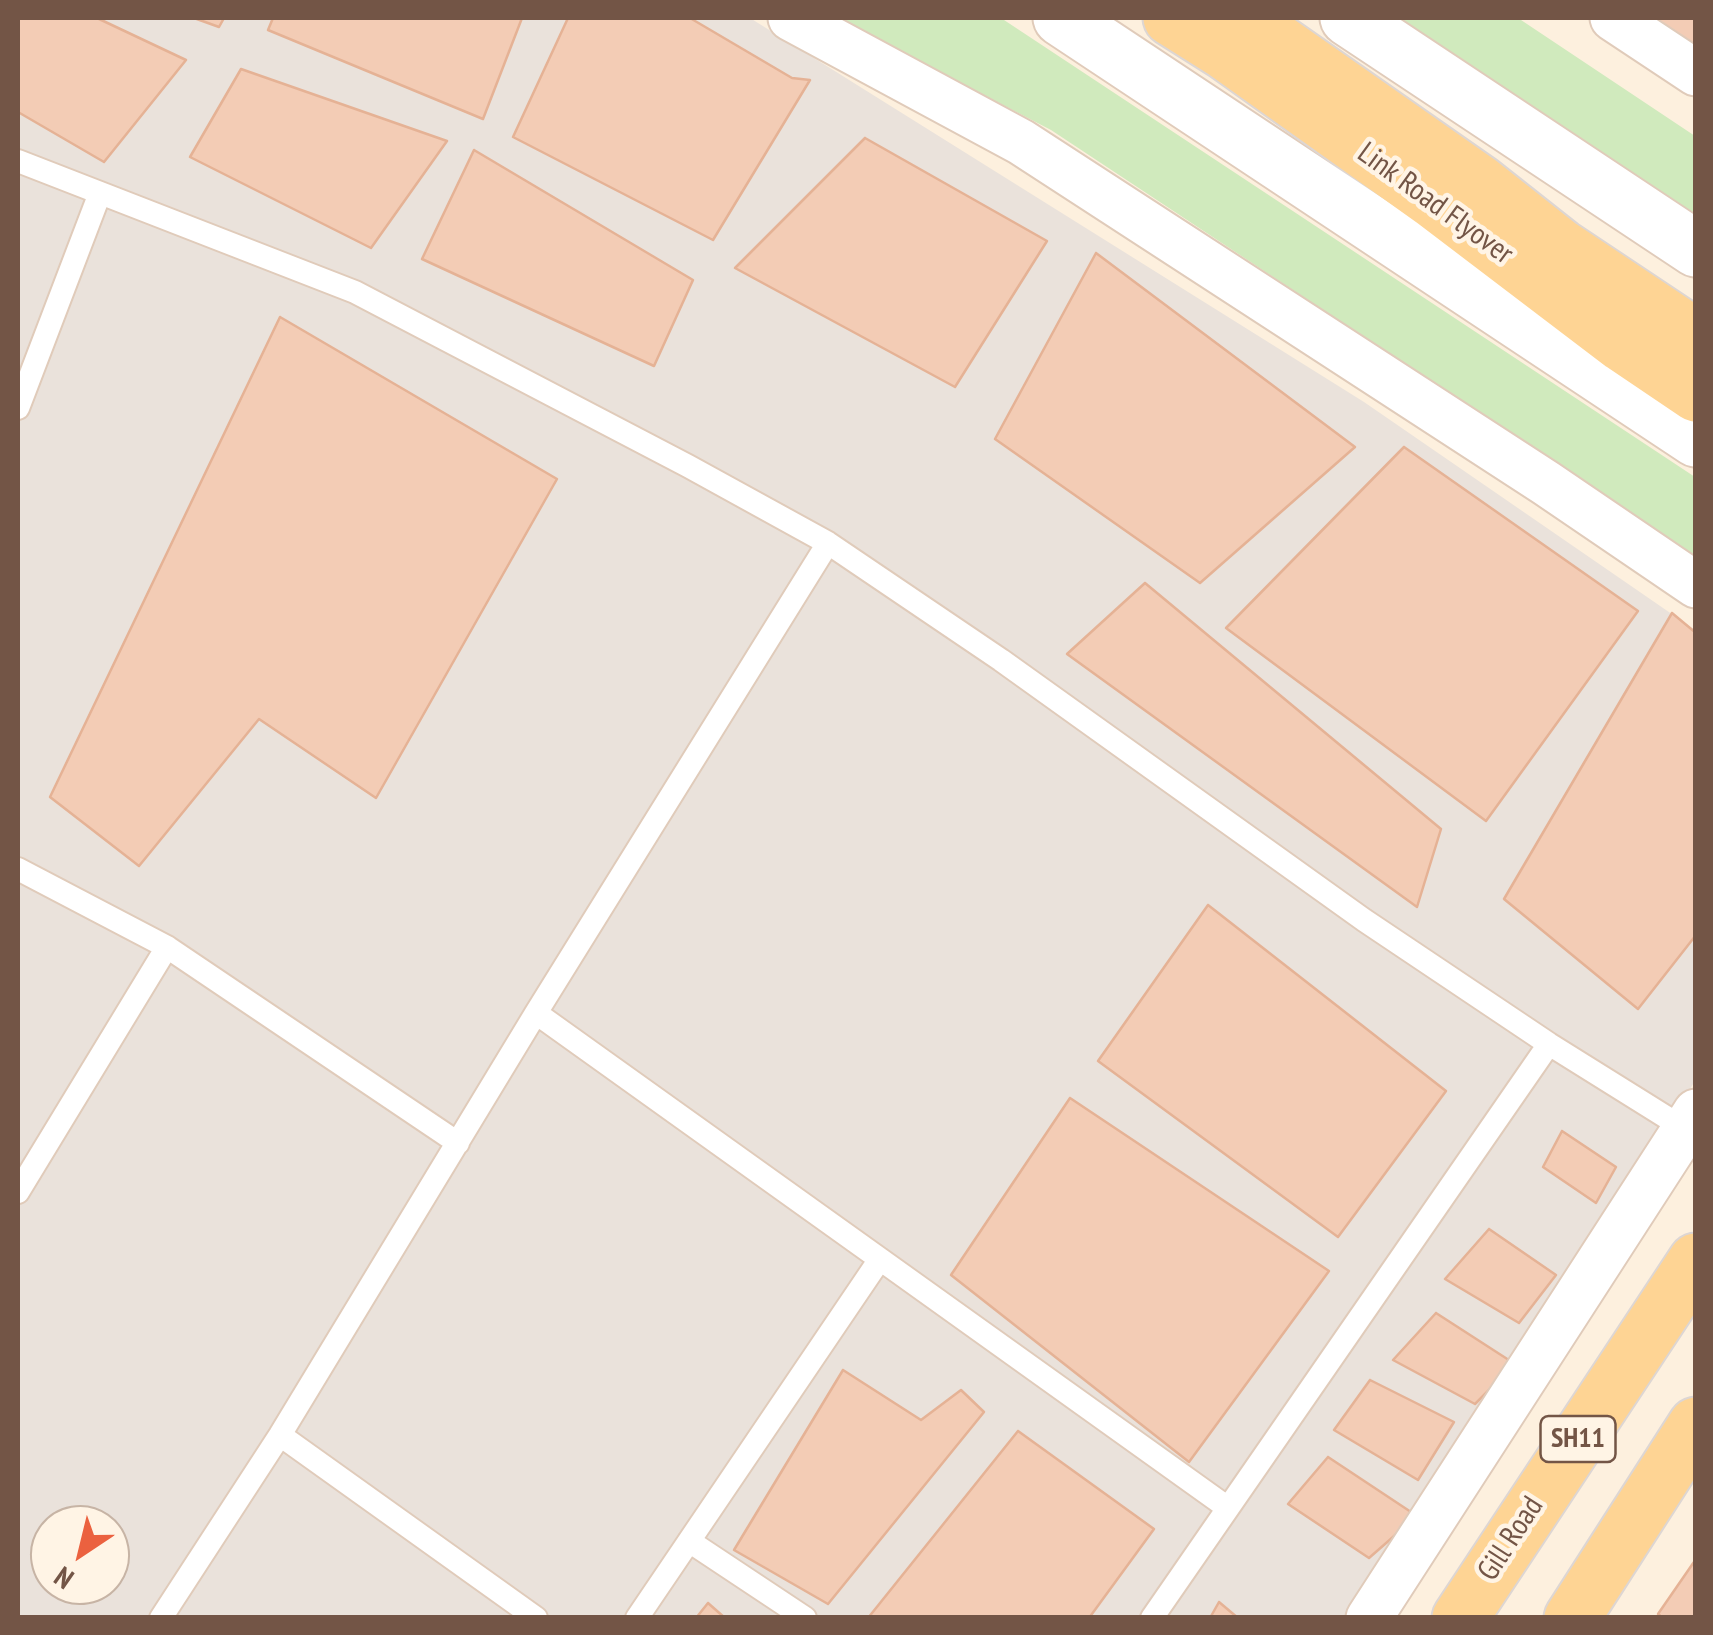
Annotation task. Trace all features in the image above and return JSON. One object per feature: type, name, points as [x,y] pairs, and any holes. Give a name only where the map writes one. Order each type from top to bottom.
[{"type":"main road","name":"Link Road Flyover","points":[[1171,18],[1226,52],[1434,201],[1622,344],[1696,394]]},
{"type":"main road","name":"Link Road Flyover","points":[[1244,18],[1480,183],[1562,247],[1696,337]]},
{"type":"main road","name":"Gill Road","points":[[1460,1618],[1696,1261]]},
{"type":"main road","points":[[1582,1614],[1696,1425]]},
{"type":"street","points":[[791,18],[1021,142],[1546,482],[1696,585]]},
{"type":"street","points":[[1061,18],[1696,439]]},
{"type":"street","points":[[1348,18],[1696,249]]},
{"type":"street","points":[[1613,18],[1696,73]]},
{"type":"street","points":[[1369,1618],[1692,1125]]},
{"type":"lane","points":[[18,161],[355,292],[828,543],[1000,660],[1364,920],[1549,1044],[1692,1125]]},
{"type":"lane","points":[[18,408],[100,193]]},
{"type":"lane","points":[[161,1618],[280,1435],[828,543]]},
{"type":"lane","points":[[18,869],[167,947],[458,1144]]},
{"type":"lane","points":[[18,1192],[167,947]]},
{"type":"lane","points":[[536,1013],[1228,1508]]},
{"type":"lane","points":[[1152,1618],[1549,1044]]},
{"type":"lane","points":[[638,1618],[880,1259]]},
{"type":"lane","points":[[280,1435],[536,1618]]},
{"type":"lane","points":[[689,1541],[805,1618]]},
{"type":"shaded area","points":[[18,18],[750,18],[1364,402],[1695,630],[1695,1081],[1353,1617],[18,1617]]},
{"type":"green space","points":[[836,18],[1001,18],[1695,477],[1695,556],[1051,130]]},
{"type":"green space","points":[[1344,18],[1518,18],[1695,136],[1695,252]]},
{"type":"building","points":[[18,18],[97,18],[186,60],[104,162],[18,112]]},
{"type":"building","points":[[194,18],[224,18],[219,27]]},
{"type":"building","points":[[273,18],[522,18],[483,119],[268,30]]},
{"type":"building","points":[[568,18],[690,18],[792,78],[810,80],[713,240],[513,137]]},
{"type":"building","points":[[1651,18],[1696,18],[1696,45]]},
{"type":"building","points":[[241,69],[447,141],[371,248],[190,157]]},
{"type":"building","points":[[865,138],[1047,241],[955,387],[735,268]]},
{"type":"building","points":[[474,150],[693,280],[654,366],[422,259]]},
{"type":"building","points":[[1096,253],[1355,447],[1200,583],[995,439]]},
{"type":"building","points":[[280,317],[557,479],[376,798],[259,719],[139,866],[50,797]]},
{"type":"building","points":[[1404,447],[1638,611],[1486,821],[1226,628]]},
{"type":"building","points":[[1145,583],[1441,829],[1417,907],[1067,654]]},
{"type":"building","points":[[1672,613],[1696,633],[1696,935],[1638,1009],[1504,899]]},
{"type":"building","points":[[1208,905],[1446,1091],[1338,1237],[1098,1061]]},
{"type":"building","points":[[1070,1098],[1329,1271],[1189,1462],[951,1275]]},
{"type":"building","points":[[1562,1131],[1616,1167],[1596,1203],[1543,1167]]},
{"type":"building","points":[[1489,1229],[1556,1275],[1519,1323],[1445,1279]]},
{"type":"building","points":[[1436,1313],[1515,1364],[1475,1404],[1393,1360]]},
{"type":"building","points":[[843,1370],[921,1420],[961,1390],[984,1412],[828,1604],[734,1550]]},
{"type":"building","points":[[1370,1380],[1454,1422],[1418,1480],[1334,1430]]},
{"type":"building","points":[[1018,1431],[1154,1529],[1089,1618],[868,1618]]},
{"type":"building","points":[[1328,1457],[1417,1516],[1369,1558],[1288,1504]]},
{"type":"building","points":[[1696,1559],[1696,1618],[1663,1618],[1658,1614]]},
{"type":"building","points":[[1219,1602],[1238,1618],[1210,1618]]},
{"type":"building","points":[[708,1603],[725,1618],[696,1618]]}]
